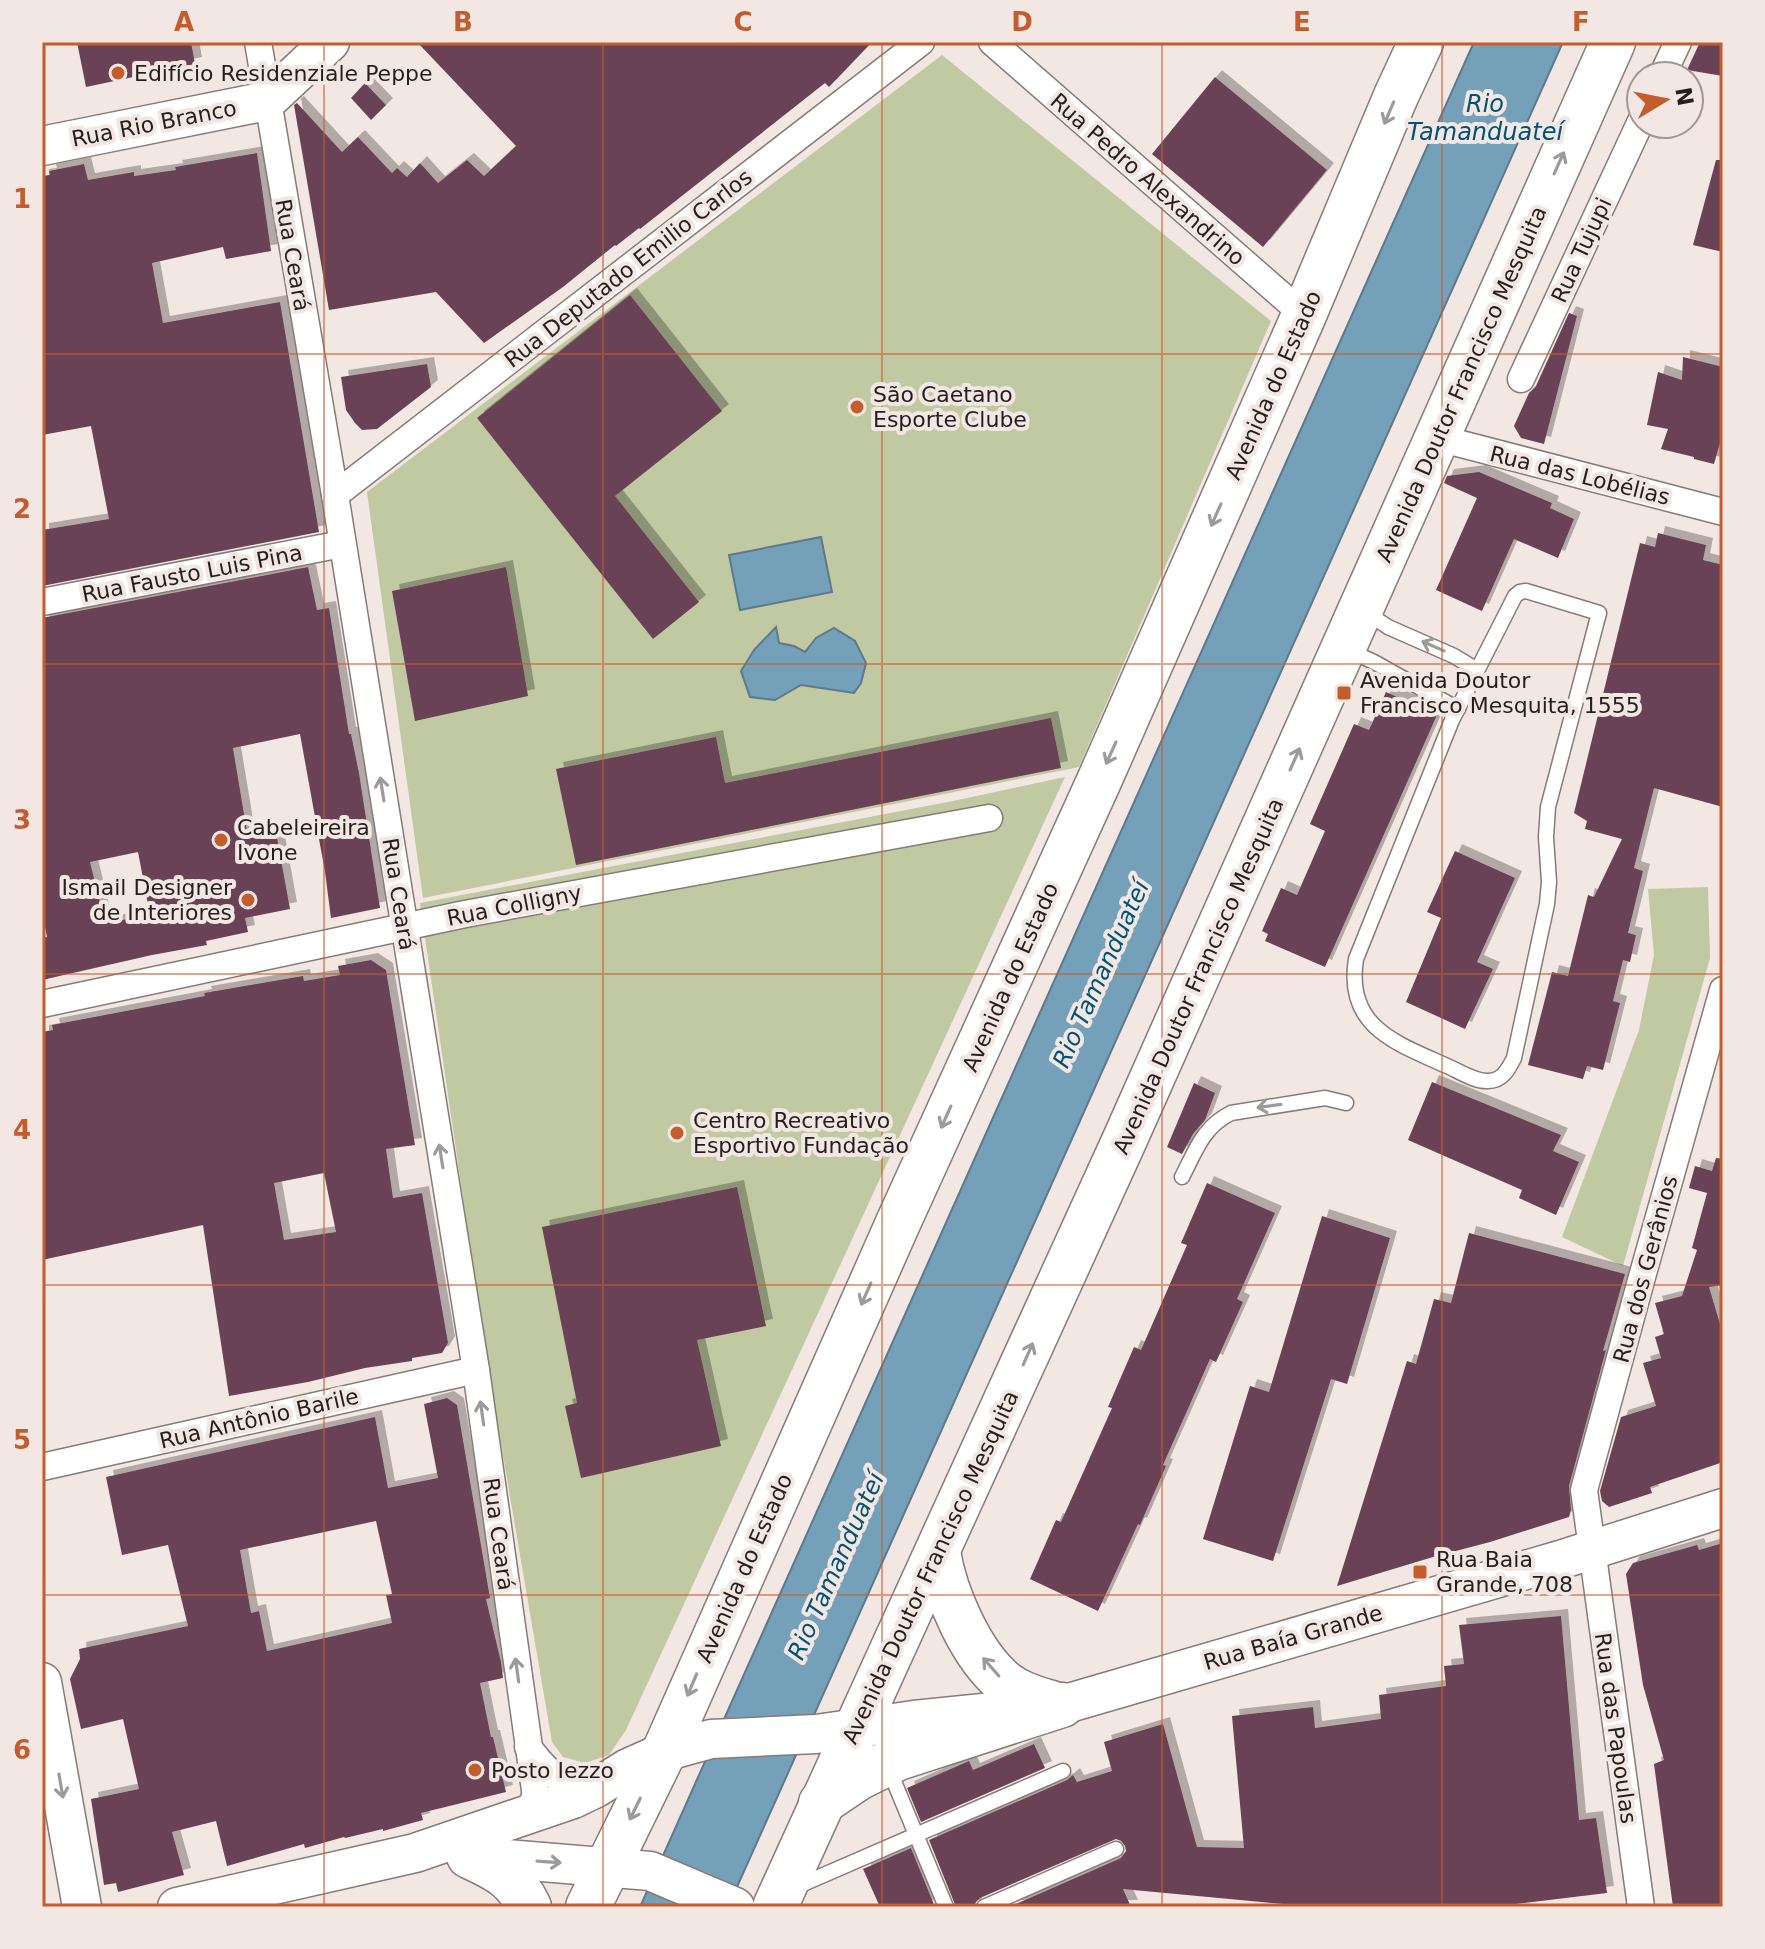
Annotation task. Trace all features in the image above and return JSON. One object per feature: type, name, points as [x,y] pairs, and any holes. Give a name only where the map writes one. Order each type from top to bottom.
[{"type":"highway","name":"Avenida do Estado","points":[[588,1907],[664,1752],[898,1223],[1099,781],[1421,42]]},
{"type":"highway","name":"Avenida Doutor Francisco Mesquita","points":[[778,1900],[821,1803],[836,1732],[938,1552],[1138,1111],[1613,42]]},
{"type":"highway","points":[[938,1552],[948,1593],[973,1645],[1005,1683],[1026,1695],[1059,1705]]},
{"type":"highway","points":[[821,1803],[858,1778],[886,1764],[1059,1705]]},
{"type":"highway","points":[[469,1856],[502,1872],[519,1888],[529,1907]]},
{"type":"main road","points":[[267,101],[330,42]]},
{"type":"main road","name":"Rua Rio Branco","points":[[42,146],[267,101]]},
{"type":"main road","name":"Rua Baía Grande","points":[[415,1853],[573,1799],[664,1752],[711,1739],[836,1732],[914,1720],[1059,1705],[1591,1550],[1723,1508]]},
{"type":"main road","points":[[42,1682],[82,1907]]},
{"type":"main road","points":[[177,1907],[415,1853],[650,1871],[734,1907]]},
{"type":"street","name":"Rua Ceará","points":[[258,42],[335,495],[476,1370],[535,1790],[535,1798],[524,1817]]},
{"type":"street","name":"Rua Deputado Emilio Carlos","points":[[335,495],[921,42]]},
{"type":"street","name":"Rua Pedro Alexandrino","points":[[992,42],[1304,315]]},
{"type":"street","name":"Rua Tujupi","points":[[1521,379],[1632,140]]},
{"type":"street","name":"Rua das Lobélias","points":[[1438,438],[1723,512]]},
{"type":"street","name":"Rua Fausto Luis Pina","points":[[42,602],[342,544]]},
{"type":"street","name":"Rua Colligny","points":[[42,1004],[465,914],[989,818]]},
{"type":"street","name":"Rua dos Gerânios","points":[[1591,1550],[1584,1490],[1723,990]]},
{"type":"street","name":"Rua Antônio Barile","points":[[42,1467],[476,1370]]},
{"type":"street","name":"Rua das Papoulas","points":[[1591,1550],[1641,1907]]},
{"type":"street","points":[[528,1747],[554,1775],[568,1783],[596,1788]]},
{"type":"lane","points":[[1526,591],[1599,613],[1548,807],[1547,904],[1514,1058],[1508,1071],[1490,1081],[1483,1081],[1396,1043],[1375,1028],[1363,1010],[1353,977],[1356,959],[1458,709],[1515,596],[1520,592],[1526,591]]},
{"type":"lane","points":[[1361,610],[1388,627],[1454,656],[1477,670]]},
{"type":"lane","points":[[1344,649],[1374,662],[1458,709]]},
{"type":"lane","points":[[1182,1177],[1208,1129],[1218,1119],[1231,1113],[1325,1098],[1346,1103]]},
{"type":"lane","points":[[886,1764],[946,1907]]},
{"type":"lane","points":[[778,1900],[1063,1771]]},
{"type":"lane","points":[[984,1907],[1116,1849]]},
{"type":"green space","name":"São Caetano Esporte Clube","points":[[942,55],[1271,321],[1079,767],[423,898],[367,492]]},
{"type":"green space","name":"Centro Recreativo Esportivo Fundação","points":[[1065,777],[626,1730],[609,1755],[585,1763],[563,1757],[552,1742],[487,1362],[420,903]]},
{"type":"green space","points":[[1708,887],[1710,958],[1623,1266],[1562,1237],[1639,1030],[1654,955],[1648,889]]},
{"type":"water","name":"Rio Tamanduateí","points":[[1474,42],[1563,42],[728,1907],[640,1907]]},
{"type":"water","points":[[821,537],[832,592],[740,610],[729,555]]},
{"type":"water","points":[[776,627],[779,643],[805,652],[816,638],[834,628],[855,641],[866,663],[861,683],[854,693],[801,685],[775,700],[750,697],[741,671],[754,650]]},
{"type":"building","name":"Edifício Residenziale Peppe","points":[[77,42],[191,42],[195,64],[86,87]]},
{"type":"building","points":[[417,42],[872,42],[829,87],[825,83],[640,229],[484,343],[436,292],[329,310],[294,105],[297,103],[342,152],[358,137],[392,173],[397,168],[407,177],[420,163],[438,183],[467,160],[484,176],[516,146]]},
{"type":"building","points":[[1700,42],[1723,42],[1723,76],[1705,73],[1705,60],[1692,60]]},
{"type":"building","points":[[1215,77],[1327,170],[1263,247],[1152,154]]},
{"type":"building","points":[[365,83],[386,105],[371,120],[351,98]]},
{"type":"building","points":[[257,153],[271,251],[226,259],[223,247],[152,263],[163,323],[280,302],[319,532],[42,586],[42,530],[109,519],[91,426],[42,435],[42,176],[50,175],[49,171],[84,164],[88,180],[134,172],[134,176]]},
{"type":"building","points":[[1716,160],[1723,160],[1723,252],[1693,245]]},
{"type":"building","points":[[630,295],[722,411],[615,496],[699,602],[653,639],[477,418]]},
{"type":"building","points":[[1569,313],[1577,316],[1544,444],[1521,438],[1514,426]]},
{"type":"building","points":[[1683,357],[1723,367],[1723,443],[1720,443],[1714,464],[1661,449],[1668,429],[1647,425],[1658,372],[1682,380]]},
{"type":"building","points":[[427,364],[431,387],[377,429],[362,430],[346,410],[341,377]]},
{"type":"building","points":[[1479,472],[1552,503],[1550,508],[1574,519],[1558,558],[1514,539],[1482,611],[1436,590],[1477,498],[1444,483],[1447,476]]},
{"type":"building","points":[[1658,533],[1706,545],[1703,560],[1723,565],[1723,807],[1654,788],[1634,868],[1643,871],[1628,933],[1636,935],[1630,962],[1623,960],[1613,1001],[1620,1003],[1603,1070],[1587,1066],[1583,1079],[1528,1065],[1552,972],[1568,976],[1588,895],[1594,897],[1622,839],[1585,829],[1587,821],[1574,813],[1640,543],[1655,547]]},
{"type":"building","points":[[308,567],[317,610],[329,608],[380,908],[331,918],[300,734],[233,748],[248,838],[276,832],[290,909],[245,918],[248,932],[206,941],[207,945],[42,980],[42,938],[47,937],[42,913],[42,618]],"holes":[[[138,852],[150,915],[105,923],[90,862]]]},
{"type":"building","points":[[506,567],[528,696],[415,721],[392,591]]},
{"type":"building","points":[[1386,692],[1437,715],[1325,967],[1265,941],[1268,934],[1262,931],[1281,888],[1297,895],[1325,831],[1310,824],[1354,724],[1369,730]]},
{"type":"building","points":[[1051,718],[1061,768],[576,865],[556,769],[716,737],[725,783]]},
{"type":"building","points":[[1455,851],[1515,878],[1477,962],[1493,969],[1465,1029],[1406,1002],[1441,918],[1427,912]]},
{"type":"building","points":[[371,960],[386,970],[415,1145],[386,1149],[393,1198],[422,1193],[448,1343],[442,1353],[412,1358],[412,1361],[229,1396],[203,1225],[42,1260],[42,1032],[53,1030],[52,1025],[205,996],[204,993],[303,976],[304,981],[340,975],[338,966]],"holes":[[[324,1173],[336,1232],[284,1240],[274,1183]]]},
{"type":"building","points":[[1432,1082],[1561,1135],[1553,1151],[1579,1162],[1556,1215],[1519,1198],[1522,1190],[1408,1140]]},
{"type":"building","points":[[1194,1083],[1215,1093],[1205,1120],[1182,1154],[1167,1147]]},
{"type":"building","points":[[1716,1158],[1723,1159],[1723,1285],[1709,1287],[1723,1334],[1723,1462],[1650,1487],[1652,1493],[1609,1507],[1602,1501],[1600,1491],[1621,1417],[1656,1406],[1643,1363],[1661,1358],[1655,1337],[1664,1334],[1655,1303],[1682,1296],[1697,1250],[1692,1248],[1707,1193],[1689,1188],[1695,1166],[1712,1171]]},
{"type":"building","points":[[1207,1183],[1275,1213],[1237,1299],[1243,1302],[1216,1362],[1210,1359],[1140,1525],[1098,1611],[1030,1579],[1056,1520],[1061,1522],[1112,1408],[1108,1407],[1134,1347],[1141,1350],[1187,1245],[1181,1243]]},
{"type":"building","points":[[737,1187],[766,1326],[697,1340],[721,1446],[581,1478],[565,1406],[577,1403],[542,1227]]},
{"type":"building","points":[[1322,1216],[1390,1238],[1347,1384],[1331,1379],[1273,1561],[1203,1539],[1250,1386],[1269,1392]]},
{"type":"building","points":[[1469,1233],[1625,1274],[1569,1486],[1569,1517],[1337,1586],[1407,1361],[1416,1364],[1434,1299],[1451,1303]]},
{"type":"building","points":[[447,1398],[457,1405],[490,1598],[486,1599],[503,1678],[480,1683],[506,1792],[421,1813],[423,1820],[383,1831],[344,1837],[305,1848],[304,1844],[227,1866],[216,1821],[172,1832],[184,1875],[118,1892],[116,1883],[104,1885],[91,1799],[139,1789],[123,1719],[81,1729],[70,1679],[80,1659],[79,1649],[188,1626],[168,1545],[122,1555],[106,1477],[375,1417],[388,1488],[438,1478],[424,1404]],"holes":[[[376,1521],[392,1594],[386,1595],[392,1623],[267,1651],[259,1611],[251,1613],[240,1550]]]},
{"type":"building","points":[[1723,1543],[1723,1907],[1673,1907],[1654,1764],[1664,1760],[1643,1685],[1626,1574],[1633,1563],[1697,1545],[1699,1550]]},
{"type":"building","points":[[1561,1616],[1579,1820],[1596,1818],[1607,1893],[1491,1907],[1314,1907],[1123,1889],[1131,1907],[1009,1907],[1121,1858],[1126,1851],[1125,1846],[1116,1839],[980,1898],[974,1907],[956,1907],[929,1840],[1073,1775],[1077,1782],[1112,1771],[1104,1742],[1163,1724],[1197,1847],[1244,1848],[1232,1716],[1313,1707],[1315,1728],[1381,1719],[1379,1695],[1446,1686],[1444,1666],[1464,1664],[1459,1625]]},
{"type":"building","points":[[1034,1744],[1045,1768],[921,1822],[907,1788],[969,1761],[973,1770]]},
{"type":"building","points":[[911,1848],[935,1907],[880,1907],[863,1869]]},
{"type":"place","name":"Edifício Residenziale Peppe","points":[[118,73]]},
{"type":"place","name":"São Caetano Esporte Clube","points":[[857,407]]},
{"type":"place","name":"Avenida Doutor Francisco Mesquita, 1555","points":[[1344,693]]},
{"type":"place","name":"Cabeleireira Ivone","points":[[221,840]]},
{"type":"place","name":"Ismail Designer de Interiores","points":[[248,900]]},
{"type":"place","name":"Centro Recreativo Esportivo Fundação","points":[[677,1133]]},
{"type":"place","name":"Rua Baia Grande, 708","points":[[1420,1572]]},
{"type":"place","name":"Posto Iezzo","points":[[475,1770]]}]
